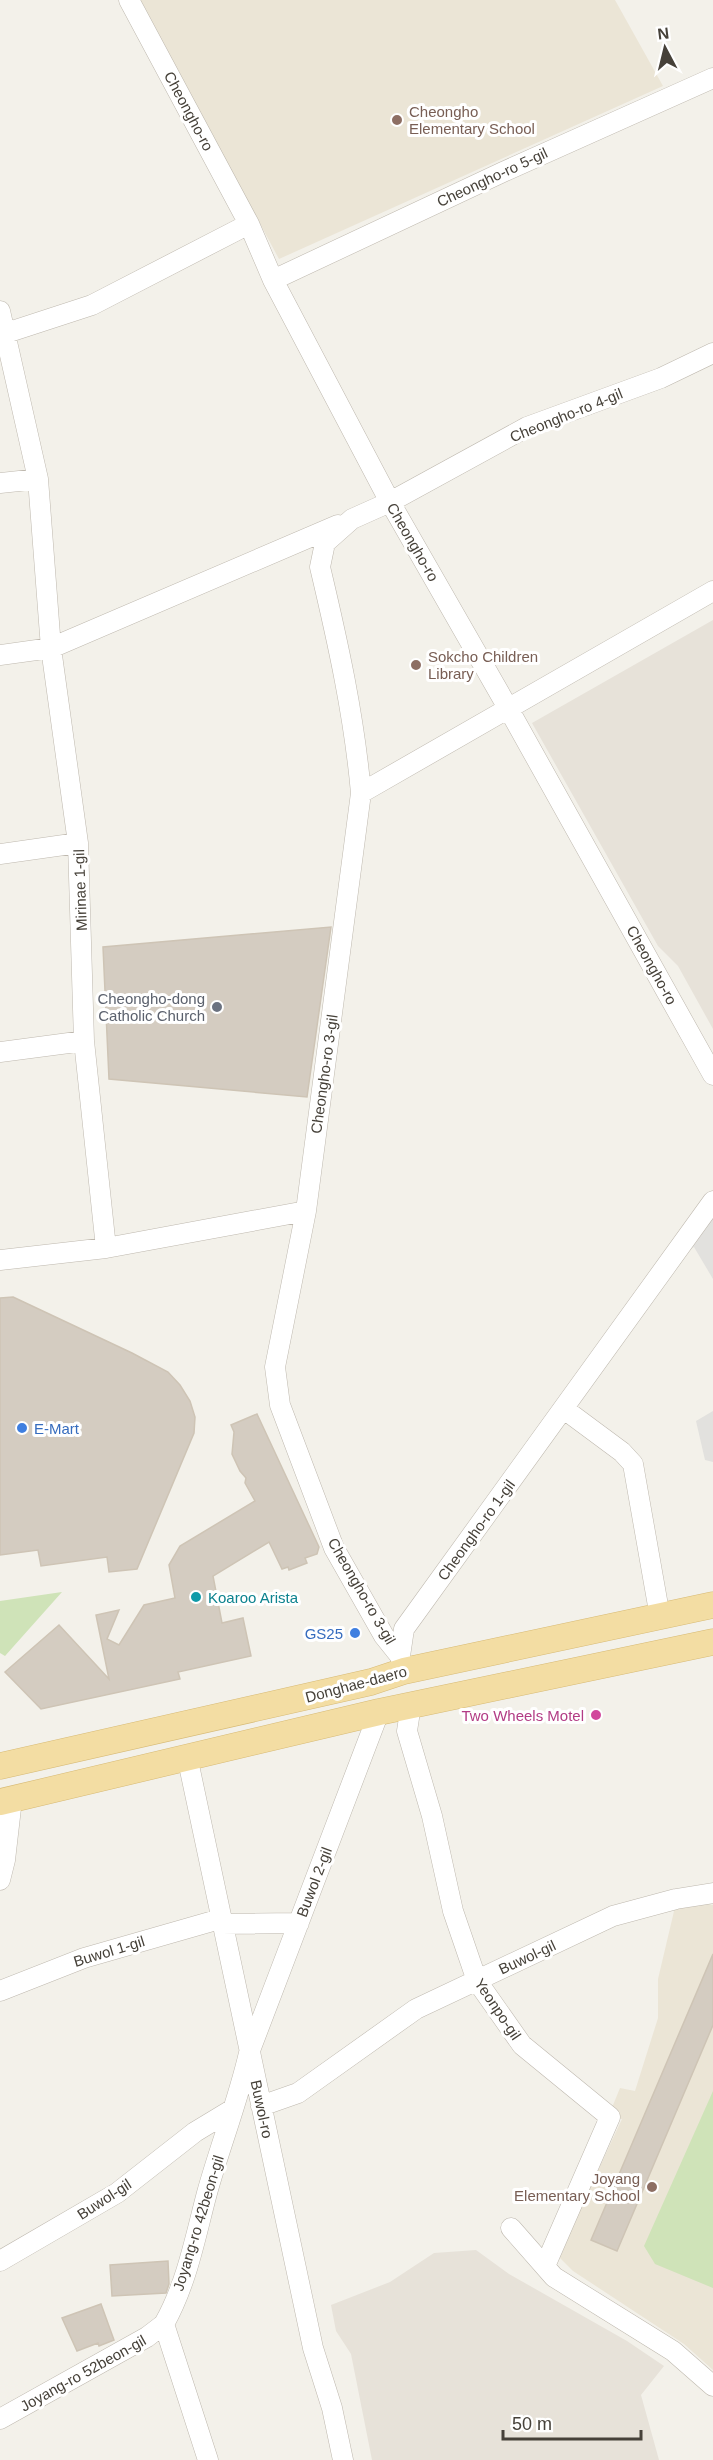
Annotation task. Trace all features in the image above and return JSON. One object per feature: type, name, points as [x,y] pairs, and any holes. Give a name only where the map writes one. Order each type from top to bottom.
[{"type":"main road","name":"Donghae-daero","points":[[0,1766],[371,1682],[402,1664],[660,1617],[713,1605]]},
{"type":"main road","name":"Donghae-daero","points":[[639,1657],[684,1637],[713,1628]]},
{"type":"main road","name":"Donghae-daero","points":[[6,1801],[379,1712],[713,1642]]},
{"type":"main road","points":[[402,1664],[411,1705]]},
{"type":"street","name":"Cheongho-ro","points":[[129,0],[249,224],[273,280],[390,502],[713,1075]]},
{"type":"street","name":"Cheongho-ro 5-gil","points":[[273,280],[503,172],[713,78]]},
{"type":"street","points":[[3,335],[92,305],[249,224]]},
{"type":"street","name":"Mirinae 1-gil","points":[[0,311],[3,335],[38,479],[51,648],[78,843],[84,1041],[106,1248]]},
{"type":"street","name":"Cheongho-ro 4-gil","points":[[390,502],[526,427],[661,378],[713,353]]},
{"type":"street","points":[[0,483],[38,479]]},
{"type":"street","name":"Cheongho-ro 3-gil","points":[[390,502],[352,519],[325,543],[320,567],[344,669],[357,749],[361,793],[306,1211],[275,1367],[280,1405],[334,1548],[402,1664]]},
{"type":"street","points":[[0,655],[51,648],[352,519]]},
{"type":"street","points":[[361,793],[713,591]]},
{"type":"street","points":[[0,854],[78,843]]},
{"type":"street","points":[[0,1052],[84,1041]]},
{"type":"street","name":"Cheongho-ro 1-gil","points":[[402,1664],[404,1629],[713,1201]]},
{"type":"street","points":[[0,1260],[106,1248],[306,1211]]},
{"type":"street","points":[[564,1409],[622,1452],[633,1464],[660,1617]]},
{"type":"street","name":"Yeonpo-gil","points":[[411,1705],[407,1731],[432,1816],[453,1911],[477,1981],[522,2045],[610,2117],[545,2266]]},
{"type":"street","name":"Buwol 2-gil","points":[[249,2053],[379,1712]]},
{"type":"street","name":"Buwol-ro","points":[[187,1756],[313,2348],[332,2408],[343,2460]]},
{"type":"street","points":[[0,1880],[5,1860],[6,1801]]},
{"type":"street","name":"Buwol-gil","points":[[261,2106],[298,2093],[416,2009],[613,1916],[676,1899],[713,1893]]},
{"type":"street","name":"Buwol 1-gil","points":[[0,1991],[84,1958],[221,1921],[299,1923]]},
{"type":"street","name":"Joyang-ro 42beon-gil","points":[[164,2324],[189,2266],[207,2193],[242,2085],[249,2053]]},
{"type":"street","name":"Buwol-gil","points":[[0,2261],[117,2193],[195,2132],[233,2109]]},
{"type":"street","points":[[511,2228],[554,2277],[673,2351],[713,2386]]},
{"type":"street","points":[[164,2324],[208,2460]]},
{"type":"street","name":"Joyang-ro 52beon-gil","points":[[0,2419],[147,2337],[164,2324]]},
{"type":"shaded area","name":"Cheongho Elementary School","points":[[140,0],[615,0],[663,86],[279,259]]},
{"type":"shaded area","points":[[713,620],[713,1029],[678,966],[658,946],[532,723]]},
{"type":"shaded area","points":[[713,1216],[713,1279],[694,1247],[684,1252]]},
{"type":"shaded area","points":[[713,1411],[713,1462],[705,1460],[696,1421]]},
{"type":"shaded area","name":"Joyang Elementary School","points":[[691,1901],[713,1905],[713,2370],[684,2344],[573,2271],[558,2256],[622,2119],[615,2118],[611,2110],[620,2088],[635,2091],[658,2018],[658,1979],[675,1907]]},
{"type":"shaded area","points":[[476,2250],[509,2274],[627,2341],[664,2366],[641,2395],[659,2460],[372,2460],[351,2354],[336,2331],[331,2305],[390,2282],[434,2253]]},
{"type":"green space","points":[[62,1592],[5,1656],[0,1653],[0,1601]]},
{"type":"green space","points":[[713,2091],[713,2288],[655,2264],[644,2246]]},
{"type":"building","points":[[331,927],[307,1097],[109,1079],[103,947]]},
{"type":"building","points":[[13,1297],[168,1372],[190,1401],[195,1417],[194,1433],[137,1569],[109,1572],[107,1557],[41,1566],[38,1550],[0,1555],[0,1298]]},
{"type":"building","points":[[257,1414],[319,1547],[317,1554],[305,1558],[307,1563],[289,1570],[288,1567],[282,1569],[269,1542],[213,1576],[222,1623],[243,1618],[251,1656],[178,1672],[180,1679],[41,1709],[5,1672],[59,1625],[109,1679],[96,1615],[119,1610],[107,1639],[119,1645],[144,1605],[175,1598],[169,1565],[180,1546],[255,1501],[245,1483],[246,1478],[232,1454],[234,1432],[231,1425]]},
{"type":"building","points":[[713,1954],[713,2025],[617,2251],[591,2240]]},
{"type":"building","points":[[168,2261],[169,2284],[166,2293],[112,2296],[110,2265]]},
{"type":"building","points":[[101,2304],[114,2340],[77,2351],[62,2318]]},
{"type":"place","name":"Cheongho Elementary School","points":[[397,120]]},
{"type":"place","name":"Sokcho Children Library","points":[[416,665]]},
{"type":"place","name":"Cheongho-dong Catholic Church","points":[[217,1007]]},
{"type":"place","name":"E-Mart","points":[[22,1428]]},
{"type":"place","name":"Koaroo Arista","points":[[196,1597]]},
{"type":"place","name":"GS25","points":[[355,1633]]},
{"type":"place","name":"Two Wheels Motel","points":[[596,1715]]},
{"type":"place","name":"Joyang Elementary School","points":[[652,2187]]}]
